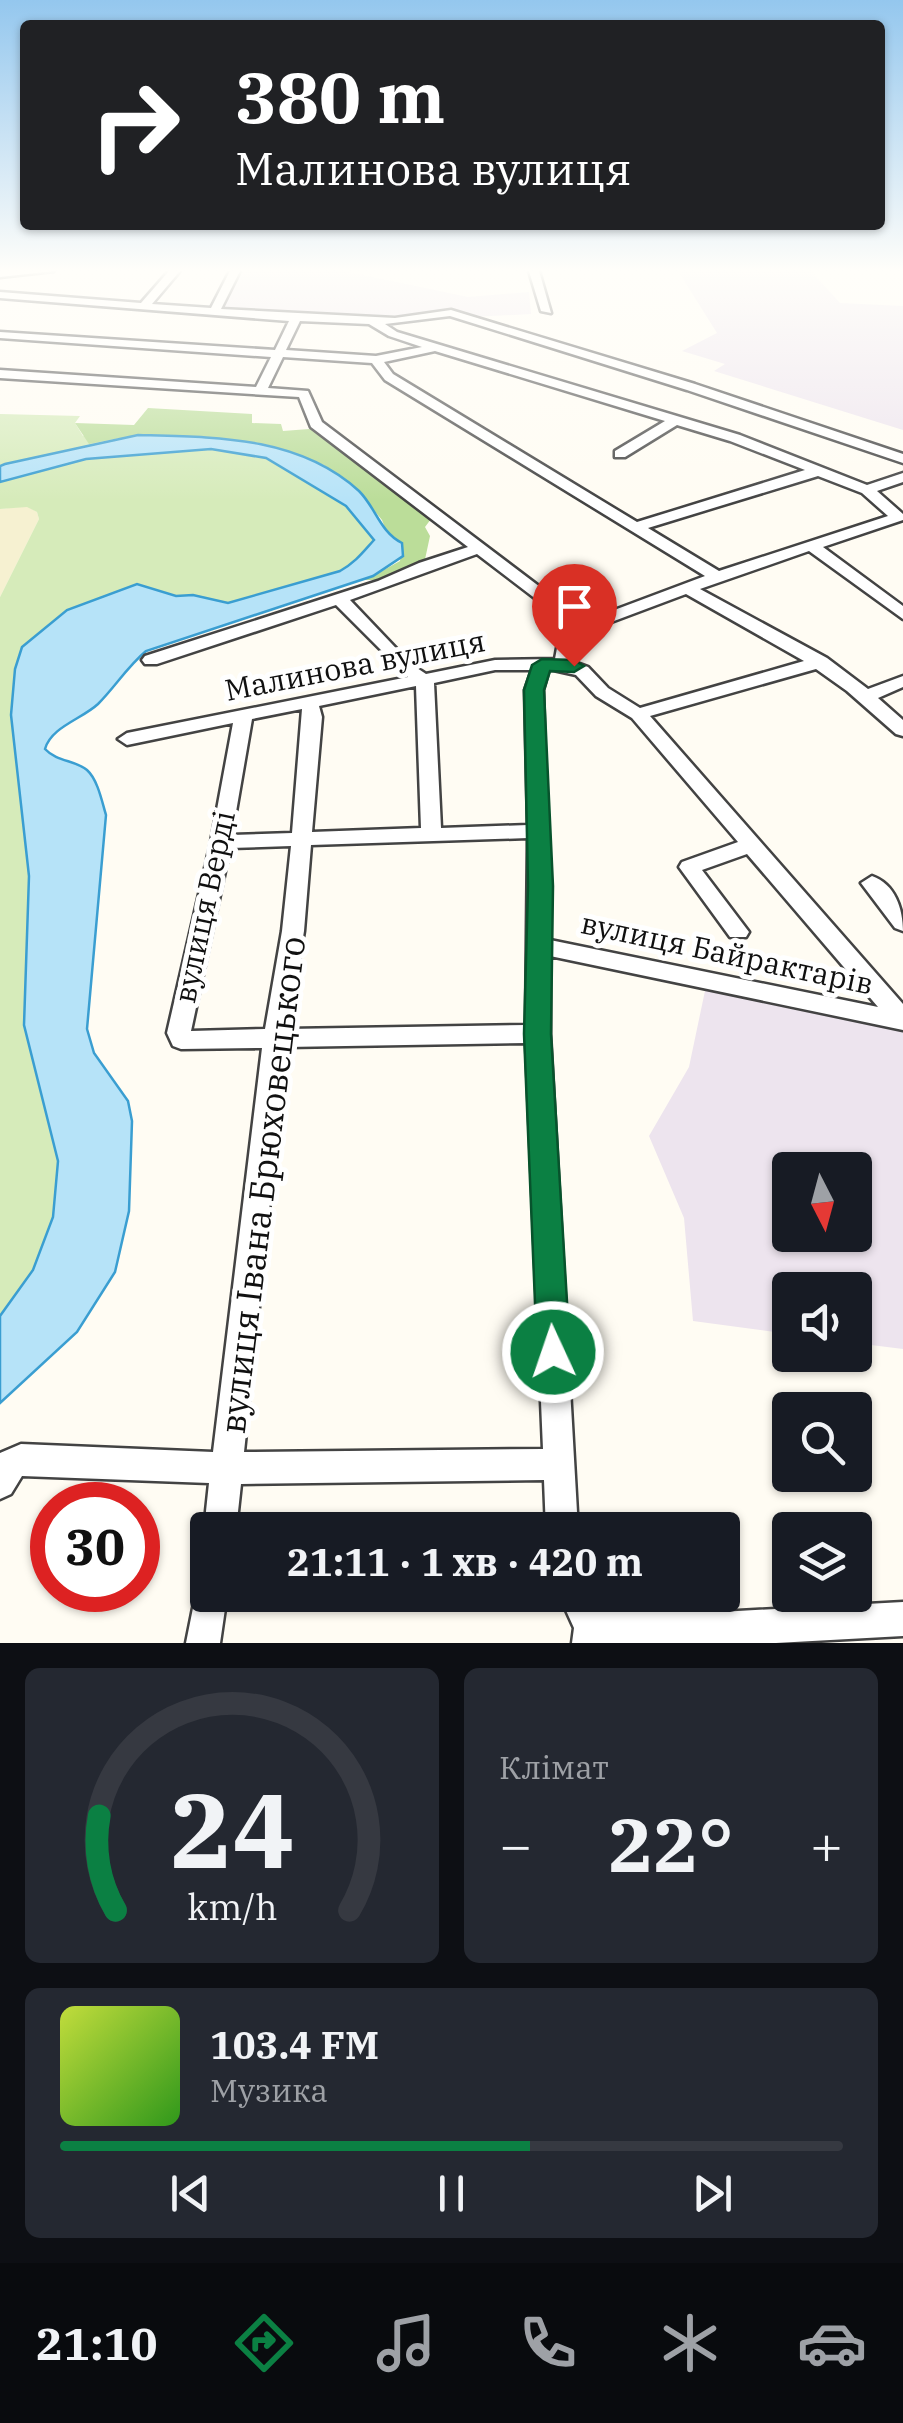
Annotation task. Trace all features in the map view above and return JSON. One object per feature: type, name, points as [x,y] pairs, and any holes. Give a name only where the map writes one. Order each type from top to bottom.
[{"type":"street","points":[[194,348],[376,360],[433,348]]},
{"type":"street","points":[[261,390],[279,348]]},
{"type":"street","points":[[438,348],[735,438],[867,490],[901,519]]},
{"type":"street","points":[[565,348],[903,459]]},
{"type":"street","points":[[376,360],[389,377],[717,576]]},
{"type":"street","points":[[0,388],[5,374],[307,396],[316,424],[568,612],[577,620],[579,629]]},
{"type":"street","points":[[620,454],[674,421]]},
{"type":"street","points":[[638,528],[818,472]]},
{"type":"street","points":[[867,490],[903,477]]},
{"type":"street","points":[[561,1512],[538,1034],[534,690],[579,629],[717,576],[901,519]]},
{"type":"street","points":[[813,547],[903,614]]},
{"type":"street","points":[[151,660],[481,548]]},
{"type":"street","points":[[688,589],[821,662],[869,695],[903,730]]},
{"type":"street","points":[[341,598],[346,608],[405,668],[424,681],[431,834]]},
{"type":"street","points":[[638,714],[821,662]]},
{"type":"street","points":[[552,664],[582,672],[602,692],[638,714],[903,1020]]},
{"type":"street","name":"Малинова вулиця","points":[[127,738],[495,665],[552,664]]},
{"type":"street","points":[[869,695],[903,681]]},
{"type":"street","name":"вулиця Івана Брюховецького","points":[[223,1512],[275,1038],[303,839],[313,717],[310,704]]},
{"type":"street","name":"вулиця Верді","points":[[243,718],[221,842],[178,1033],[181,1040],[190,1043],[538,1034]]},
{"type":"street","points":[[221,842],[538,831]]},
{"type":"street","points":[[738,932],[689,867],[754,844]]},
{"type":"street","points":[[872,883],[903,923]]},
{"type":"street","name":"вулиця Байрактарів","points":[[539,946],[903,1020]]},
{"type":"street","points":[[0,1483],[10,1465],[21,1460],[229,1468],[558,1464]]},
{"type":"street","points":[[203,1643],[208,1612]]},
{"type":"street","points":[[590,1635],[903,1619]]},
{"type":"shaded area","points":[[688,348],[903,348],[903,430],[714,371],[725,364],[682,351]]},
{"type":"shaded area","points":[[27,506],[37,512],[39,519],[0,597],[0,509]]},
{"type":"shaded area","points":[[706,986],[903,1027],[903,1349],[872,1345],[872,1272],[772,1272],[772,1332],[693,1321],[684,1218],[649,1136],[689,1067]]},
{"type":"green space","points":[[148,408],[252,414],[252,423],[281,424],[283,431],[322,428],[434,515],[425,527],[430,536],[424,564],[381,580],[355,580],[373,576],[400,561],[402,544],[388,536],[382,520],[359,492],[324,465],[269,445],[119,438],[89,444],[75,423],[134,425]]},
{"type":"green space","points":[[0,414],[80,416],[75,423],[83,436],[229,425],[293,473],[346,506],[374,540],[340,571],[183,615],[15,743],[29,876],[24,1025],[58,1161],[53,1216],[33,1270],[0,1316],[0,597],[39,519],[37,512],[27,507],[0,509],[0,482],[26,474],[61,451],[0,466]]},
{"type":"water","points":[[138,435],[255,443],[310,459],[359,491],[388,533],[402,543],[403,556],[373,576],[146,651],[98,704],[48,741],[45,749],[50,753],[91,774],[106,815],[87,1029],[94,1053],[128,1101],[132,1121],[129,1211],[115,1272],[77,1332],[0,1403],[0,1316],[33,1270],[53,1217],[58,1161],[24,1025],[29,876],[11,715],[15,669],[22,647],[67,610],[137,584],[176,596],[193,595],[228,603],[340,571],[374,540],[346,506],[266,458],[211,449],[86,459],[0,482],[0,466],[5,464]]},
{"type":"route","points":[[553,1352],[538,1034],[540,886],[534,690],[542,665],[574,666]]}]
